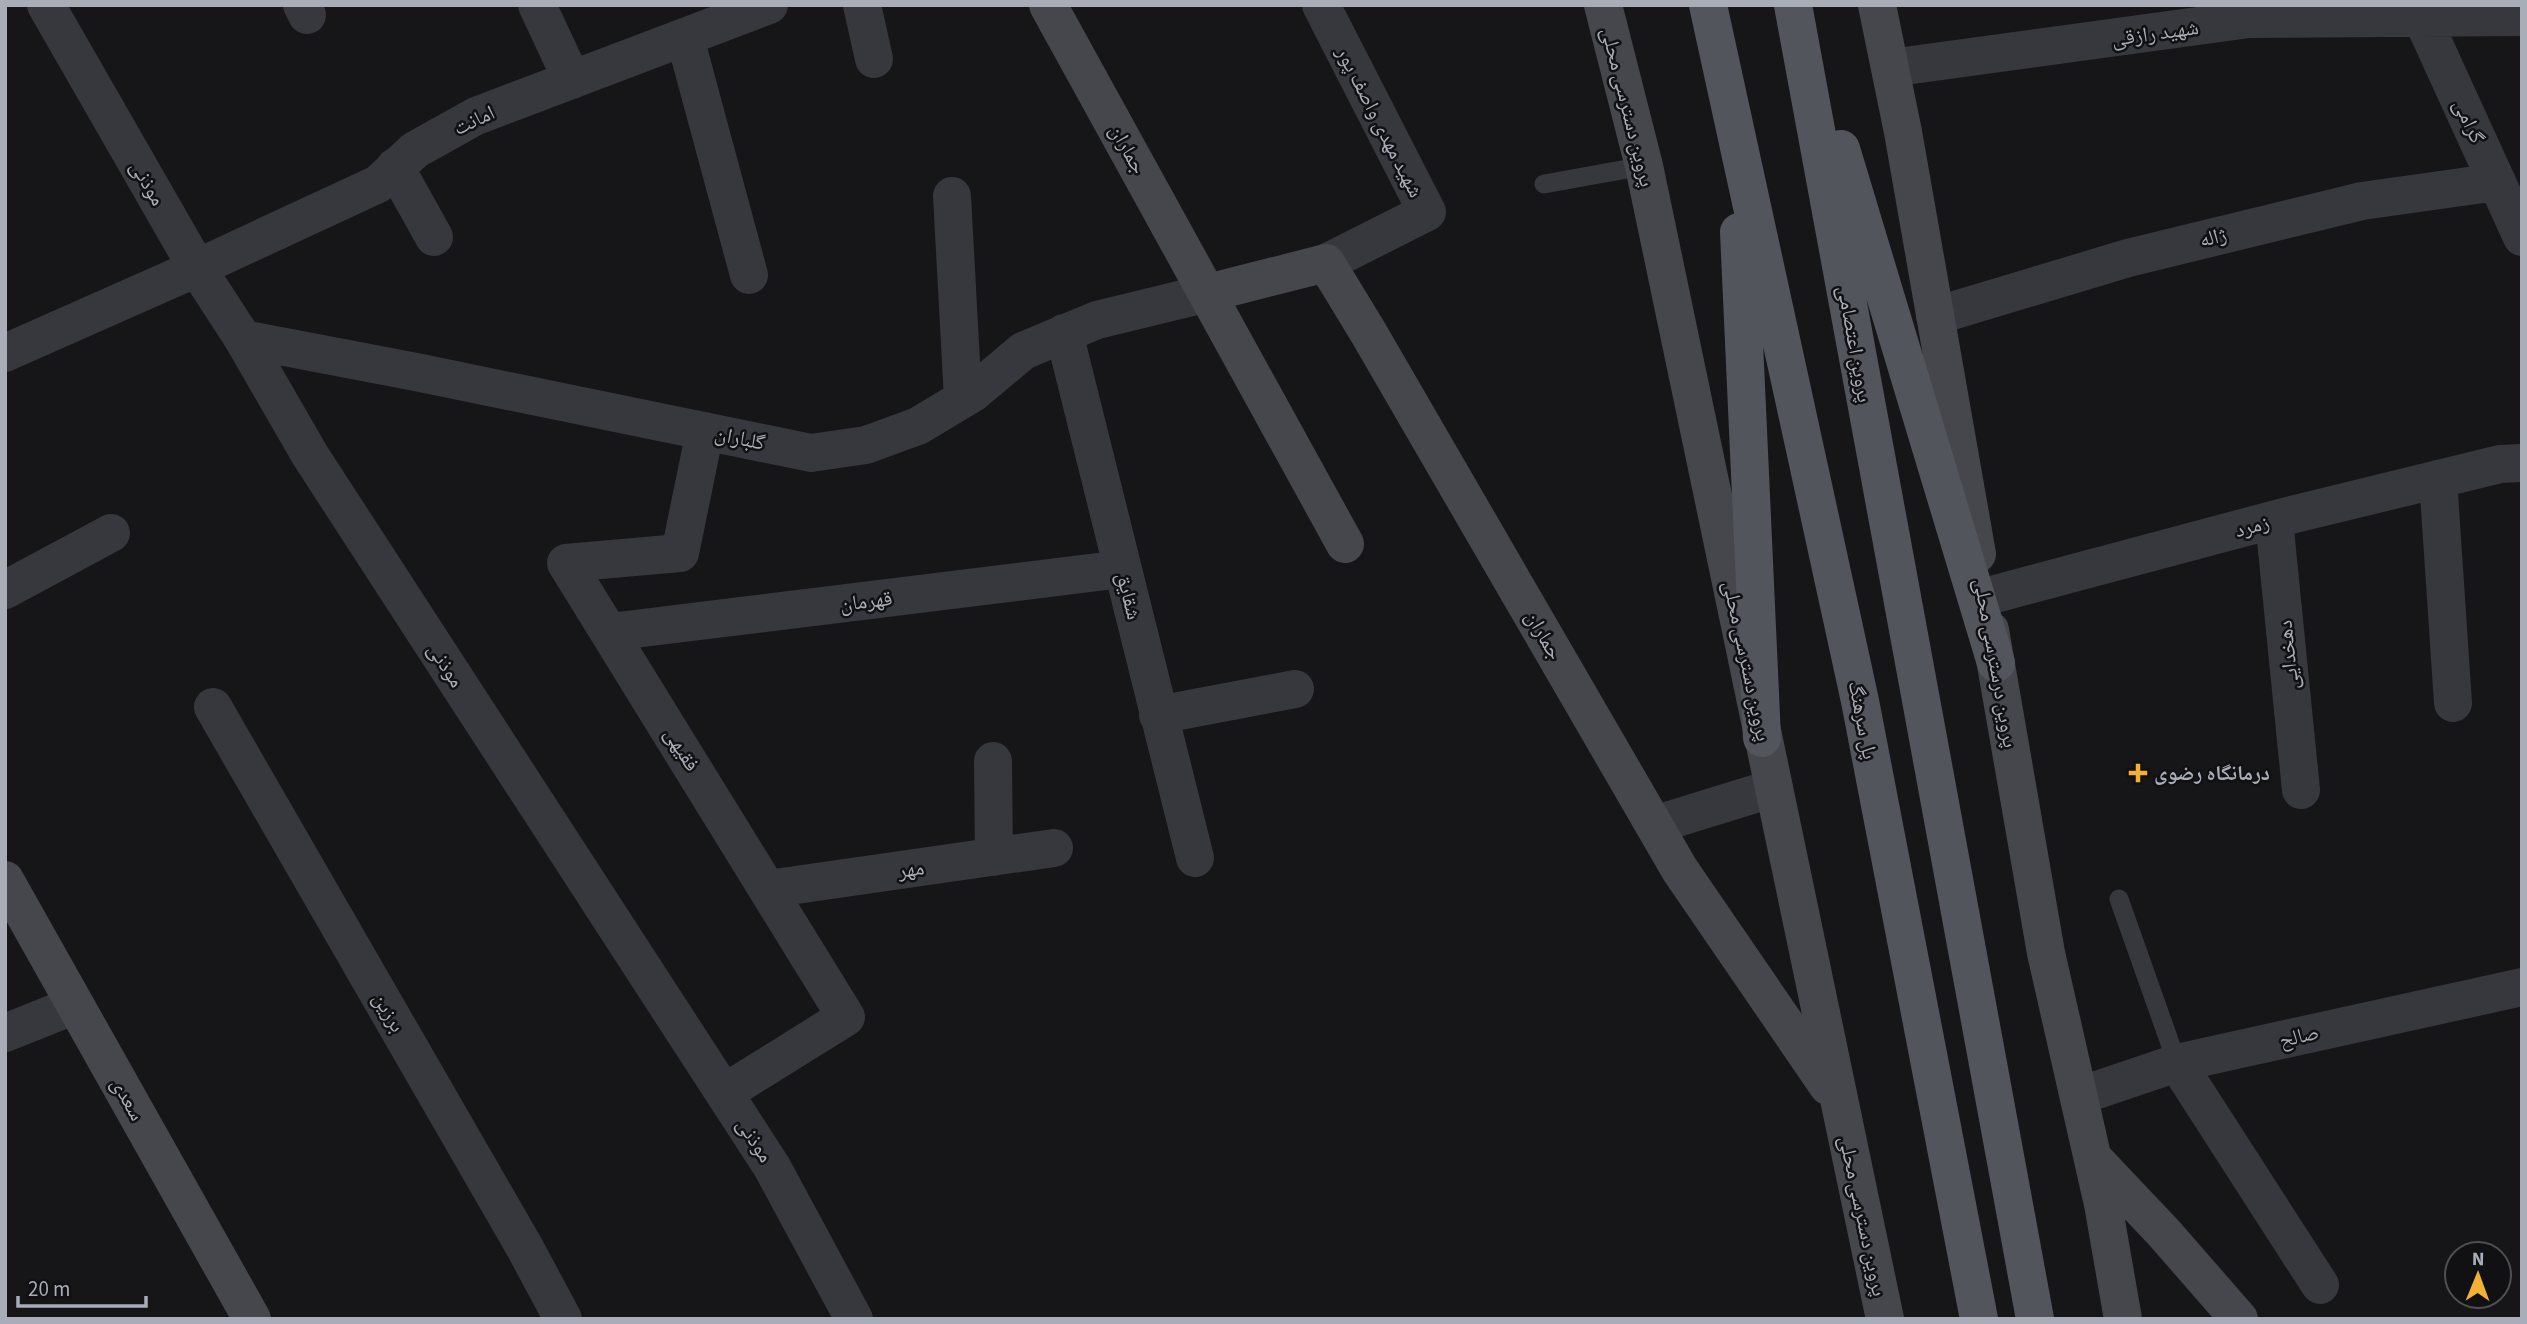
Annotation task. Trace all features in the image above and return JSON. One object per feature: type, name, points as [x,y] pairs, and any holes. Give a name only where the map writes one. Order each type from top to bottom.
[{"type":"main road","name":"جماران","points":[[1048,5],[1345,544]]},
{"type":"main road","name":"پروین دسترسی محلی","points":[[1604,5],[1644,166],[1885,1319]]},
{"type":"main road","points":[[1707,5],[1734,125],[1762,738]]},
{"type":"main road","points":[[1796,5],[1996,663]]},
{"type":"main road","name":"پروین اعتصامی","points":[[1796,5],[2035,1319]]},
{"type":"main road","name":"پروین درسترسی محلی","points":[[1877,5],[1935,316],[2046,953],[2103,1204],[2123,1319]]},
{"type":"main road","name":"پل سرهنگ","points":[[1734,125],[1860,701],[1979,1319]]},
{"type":"main road","name":"جماران","points":[[1326,263],[1681,870],[1839,1102]]},
{"type":"main road","points":[[1208,292],[1326,263]]},
{"type":"main road","name":"سعدی","points":[[5,880],[252,1319]]},
{"type":"main road","points":[[2093,1158],[2164,1233],[2238,1319]]},
{"type":"main road","points":[[2103,1204],[2105,1319]]},
{"type":"main road","points":[[1873,1265],[1878,1319]]},
{"type":"main road","points":[[1873,1265],[1892,1319]]},
{"type":"street","name":"موذنی","points":[[46,5],[197,268],[243,339],[310,455],[772,1167],[854,1319]]},
{"type":"street","points":[[537,5],[572,80]]},
{"type":"street","name":"امانت","points":[[197,268],[378,184],[415,150],[476,116],[769,5]]},
{"type":"street","points":[[862,5],[874,59]]},
{"type":"street","name":"شهید مهدی واصف پور","points":[[1321,5],[1427,212],[1326,263]]},
{"type":"street","name":"شهید رازقی","points":[[1890,68],[2249,19],[2419,11],[2522,17]]},
{"type":"street","name":"گرامی","points":[[2419,11],[2522,237]]},
{"type":"street","points":[[685,37],[750,275]]},
{"type":"street","points":[[396,167],[434,237]]},
{"type":"street","name":"ژاله","points":[[1935,316],[2128,258],[2361,201],[2497,182]]},
{"type":"street","points":[[952,196],[963,399]]},
{"type":"street","points":[[5,354],[197,268]]},
{"type":"street","name":"گلباران","points":[[243,339],[811,453],[866,445],[918,426],[963,399],[1023,351],[1064,333],[1097,320],[1208,292]]},
{"type":"street","name":"شقایق","points":[[1064,333],[1195,858]]},
{"type":"street","name":"فقیهی","points":[[705,431],[680,553],[566,563],[846,1017],[724,1093]]},
{"type":"street","name":"زمرد","points":[[1984,597],[2438,479],[2500,464],[2522,463]]},
{"type":"street","points":[[2438,479],[2454,703]]},
{"type":"street","name":"دهخدایی","points":[[2274,520],[2301,790]]},
{"type":"street","points":[[5,590],[111,533]]},
{"type":"street","name":"قهرمان","points":[[610,632],[1122,569]]},
{"type":"street","points":[[1158,715],[1295,690]]},
{"type":"street","name":"برزین","points":[[213,707],[525,1248],[563,1319]]},
{"type":"street","points":[[993,761],[994,857]]},
{"type":"street","points":[[1654,825],[1774,788]]},
{"type":"street","name":"مهر","points":[[768,888],[1054,848]]},
{"type":"street","name":"صالح","points":[[2079,1096],[2178,1063],[2522,987]]},
{"type":"street","points":[[5,1033],[75,1005]]},
{"type":"street","points":[[2178,1063],[2320,1285]]},
{"type":"lane","points":[[1544,184],[1644,166]]},
{"type":"lane","points":[[2119,899],[2178,1063]]},
{"type":"place","name":"درمانگاه رضوی","points":[[2138,773]]}]
